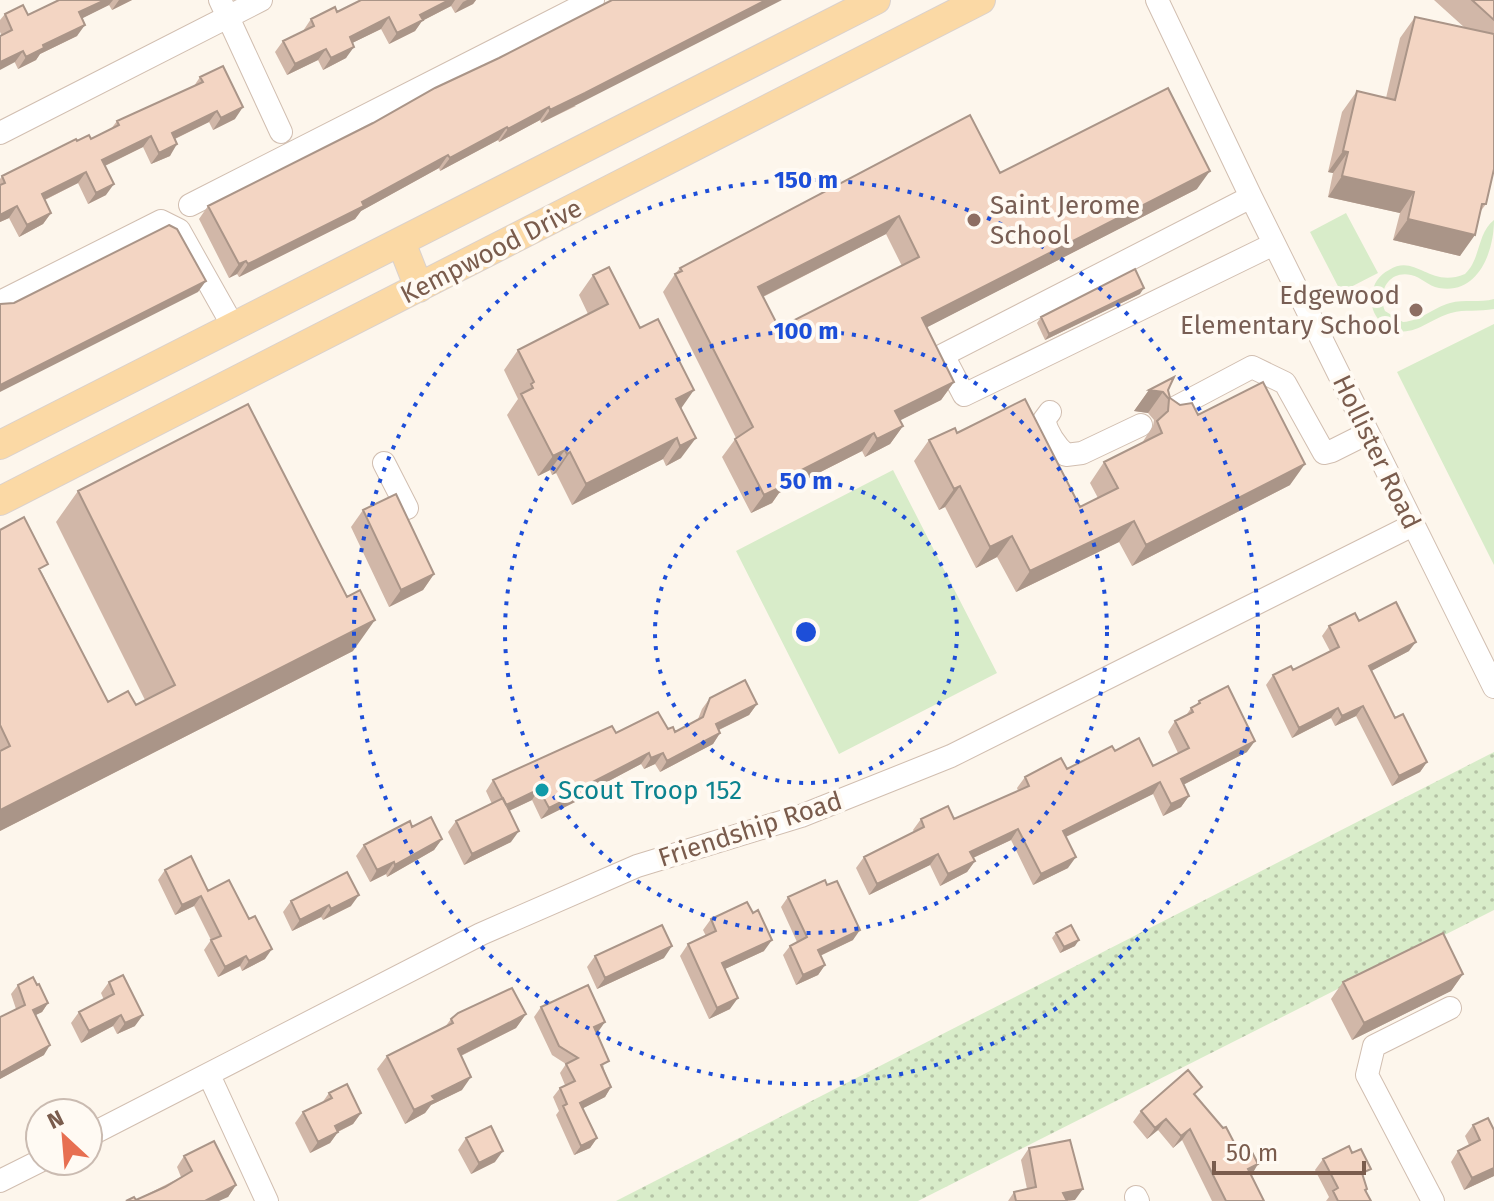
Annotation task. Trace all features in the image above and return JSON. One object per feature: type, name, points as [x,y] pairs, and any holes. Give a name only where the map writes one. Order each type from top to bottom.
[{"type":"main road","name":"Kempwood Drive","points":[[0,445],[876,0]]},
{"type":"main road","name":"Kempwood Drive","points":[[0,501],[981,0]]},
{"type":"main road","points":[[786,46],[805,89]]},
{"type":"main road","points":[[401,242],[419,288]]},
{"type":"street","points":[[0,133],[224,9],[261,0]]},
{"type":"street","points":[[190,205],[593,0]]},
{"type":"street","name":"Hollister Road","points":[[1157,0],[1274,244],[1494,687]]},
{"type":"street","points":[[224,9],[281,132]]},
{"type":"street","points":[[1251,197],[943,355],[964,395],[1274,244]]},
{"type":"street","points":[[0,302],[161,221],[179,230],[233,326]]},
{"type":"street","points":[[1167,412],[1252,367],[1285,383],[1324,453],[1368,433]]},
{"type":"street","points":[[1050,412],[1044,420],[1046,429],[1055,445],[1066,455],[1082,453],[1141,425]]},
{"type":"street","points":[[384,463],[407,508]]},
{"type":"street","name":"Friendship Road","points":[[104,1128],[481,934],[637,866],[801,816],[951,756],[1413,525]]},
{"type":"street","points":[[1433,1201],[1367,1075],[1374,1046],[1450,1008]]},
{"type":"street","points":[[209,1075],[267,1201]]},
{"type":"street","points":[[0,1181],[24,1169]]},
{"type":"green space","points":[[1346,213],[1378,273],[1341,292],[1310,232]]},
{"type":"green space","points":[[1494,220],[1487,257],[1474,278],[1464,285],[1439,288],[1415,276],[1403,274],[1386,284],[1382,297],[1385,311],[1403,322],[1455,302],[1494,299],[1494,309],[1451,313],[1409,331],[1391,329],[1379,320],[1373,310],[1372,299],[1375,284],[1382,274],[1399,266],[1407,266],[1442,277],[1465,274]]},
{"type":"green space","points":[[1494,324],[1494,565],[1397,372]]},
{"type":"green space","points":[[893,470],[997,673],[839,754],[736,551]]},
{"type":"green space","points":[[1494,752],[1494,910],[918,1201],[616,1201]]},
{"type":"building","points":[[59,0],[105,0],[79,12],[85,25],[43,45],[44,48],[26,57],[23,51],[0,62],[0,36],[12,30],[5,14],[23,5],[28,15]]},
{"type":"building","points":[[361,0],[449,0],[420,15],[423,20],[397,33],[389,17],[350,37],[354,47],[331,58],[326,49],[295,64],[283,41],[314,26],[311,19],[335,7],[337,12]]},
{"type":"building","points":[[612,0],[766,0],[585,93],[507,127],[450,158],[448,155],[362,202],[364,206],[248,264],[246,261],[239,264],[208,206]]},
{"type":"building","points":[[1472,0],[1494,0],[1494,20]]},
{"type":"building","points":[[1415,17],[1494,34],[1494,169],[1475,235],[1408,219],[1414,192],[1342,176],[1348,152],[1343,151],[1357,91],[1395,100]]},
{"type":"building","points":[[223,66],[243,107],[221,118],[217,111],[172,133],[177,144],[159,153],[151,136],[102,160],[114,184],[96,193],[86,172],[42,194],[51,213],[27,225],[17,206],[0,215],[0,185],[5,183],[2,176],[76,139],[89,135],[91,139],[119,125],[117,121],[203,82],[200,77]]},
{"type":"building","points":[[1168,88],[1210,171],[922,318],[954,382],[895,411],[903,426],[877,439],[874,433],[782,480],[785,485],[764,495],[735,439],[753,427],[675,274],[682,271],[680,268],[970,115],[1000,173]],"holes":[[[899,216],[919,257],[779,328],[758,287]]]},
{"type":"building","points":[[169,225],[177,229],[206,281],[0,385],[0,304],[14,303]]},
{"type":"building","points":[[609,267],[640,328],[658,319],[694,390],[676,399],[696,438],[680,446],[677,438],[586,484],[570,452],[567,454],[565,450],[553,456],[521,394],[533,388],[531,384],[534,382],[518,350],[608,304],[593,275]]},
{"type":"building","points":[[1135,269],[1144,288],[1049,334],[1041,317]]},
{"type":"building","points":[[1174,377],[1168,390],[1170,398],[1180,405],[1192,403],[1198,415],[1263,382],[1305,464],[1146,545],[1134,521],[1030,571],[1012,536],[990,547],[960,486],[954,489],[929,440],[955,428],[957,433],[1025,399],[1080,507],[1118,488],[1104,462],[1162,433],[1157,421],[1168,411],[1169,399],[1163,392],[1149,390]]},
{"type":"building","points":[[248,404],[347,597],[360,590],[375,620],[0,810],[0,751],[10,746],[0,725],[0,530],[24,517],[48,564],[39,569],[108,702],[128,691],[136,705],[175,685],[78,491]]},
{"type":"building","points":[[396,494],[434,574],[401,590],[363,510]]},
{"type":"building","points":[[1396,602],[1416,642],[1369,666],[1395,718],[1403,714],[1427,762],[1399,776],[1363,706],[1342,716],[1338,708],[1299,728],[1273,675],[1291,666],[1293,670],[1339,647],[1329,626],[1355,613],[1359,621]]},
{"type":"building","points":[[745,680],[757,704],[716,724],[720,733],[667,761],[663,753],[651,758],[649,753],[549,808],[539,789],[506,805],[493,780],[612,726],[616,733],[658,712],[668,729],[673,727],[675,732],[703,717],[710,698]]},
{"type":"building","points":[[1228,686],[1255,741],[1181,779],[1189,796],[1171,804],[1160,782],[1063,831],[1076,857],[1041,874],[1018,829],[970,852],[975,861],[948,874],[938,854],[877,884],[864,857],[924,827],[921,819],[948,806],[954,819],[1029,786],[1025,777],[1061,758],[1067,769],[1112,746],[1115,751],[1139,738],[1153,766],[1189,748],[1175,721],[1193,712],[1191,708],[1199,701]]},
{"type":"building","points":[[503,798],[519,831],[472,854],[456,821]]},
{"type":"building","points":[[431,817],[442,839],[395,865],[394,862],[377,870],[364,845],[410,821],[412,827]]},
{"type":"building","points":[[191,856],[208,891],[229,880],[249,919],[255,916],[272,949],[249,961],[246,956],[225,967],[211,940],[221,936],[201,896],[182,905],[165,870]]},
{"type":"building","points":[[347,872],[359,895],[331,909],[329,905],[300,920],[291,901]]},
{"type":"building","points":[[825,880],[827,885],[837,881],[860,930],[818,950],[825,965],[803,975],[790,946],[807,937],[788,897]]},
{"type":"building","points":[[747,902],[753,913],[758,910],[772,940],[722,963],[738,998],[717,1008],[688,944],[716,931],[711,919]]},
{"type":"building","points":[[662,925],[672,946],[605,978],[595,956]]},
{"type":"building","points":[[1071,925],[1079,940],[1064,947],[1056,933]]},
{"type":"building","points":[[1443,933],[1463,974],[1364,1023],[1343,982]]},
{"type":"building","points":[[123,975],[143,1015],[125,1023],[121,1015],[89,1031],[79,1012],[114,994],[109,982]]},
{"type":"building","points":[[33,977],[48,1003],[33,1010],[50,1045],[0,1073],[0,1017],[25,1005],[18,985]]},
{"type":"building","points":[[588,985],[605,1022],[594,1027],[609,1061],[601,1065],[611,1087],[580,1103],[597,1138],[581,1146],[563,1106],[567,1104],[560,1088],[575,1081],[566,1064],[578,1058],[559,1046],[541,1007]]},
{"type":"building","points":[[512,988],[526,1014],[458,1049],[471,1077],[432,1096],[435,1100],[414,1110],[387,1056],[453,1023],[451,1019],[458,1013]]},
{"type":"building","points":[[1188,1070],[1202,1087],[1194,1094],[1223,1128],[1226,1127],[1239,1152],[1249,1146],[1258,1164],[1248,1169],[1264,1201],[1226,1201],[1190,1129],[1181,1136],[1166,1119],[1155,1128],[1141,1111]]},
{"type":"building","points":[[347,1084],[361,1113],[335,1126],[338,1132],[318,1142],[303,1112],[332,1098],[329,1093]]},
{"type":"building","points":[[1488,1118],[1494,1130],[1494,1168],[1472,1178],[1458,1151],[1480,1140],[1473,1125]]},
{"type":"building","points":[[491,1126],[503,1151],[479,1163],[466,1138]]},
{"type":"building","points":[[1070,1140],[1083,1189],[1063,1193],[1067,1201],[1016,1201],[1014,1192],[1036,1187],[1029,1148]]},
{"type":"building","points":[[214,1141],[236,1185],[205,1201],[126,1201],[134,1197],[136,1200],[165,1187],[192,1171],[184,1156]]},
{"type":"building","points":[[1349,1146],[1352,1153],[1361,1149],[1371,1169],[1362,1173],[1371,1201],[1338,1201],[1333,1191],[1338,1188],[1323,1159]]},
{"type":"place","name":"Saint Jerome School","points":[[974,220]]},
{"type":"place","name":"Edgewood Elementary School","points":[[1416,310]]},
{"type":"place","name":"Scout Troop 152","points":[[542,790]]}]
